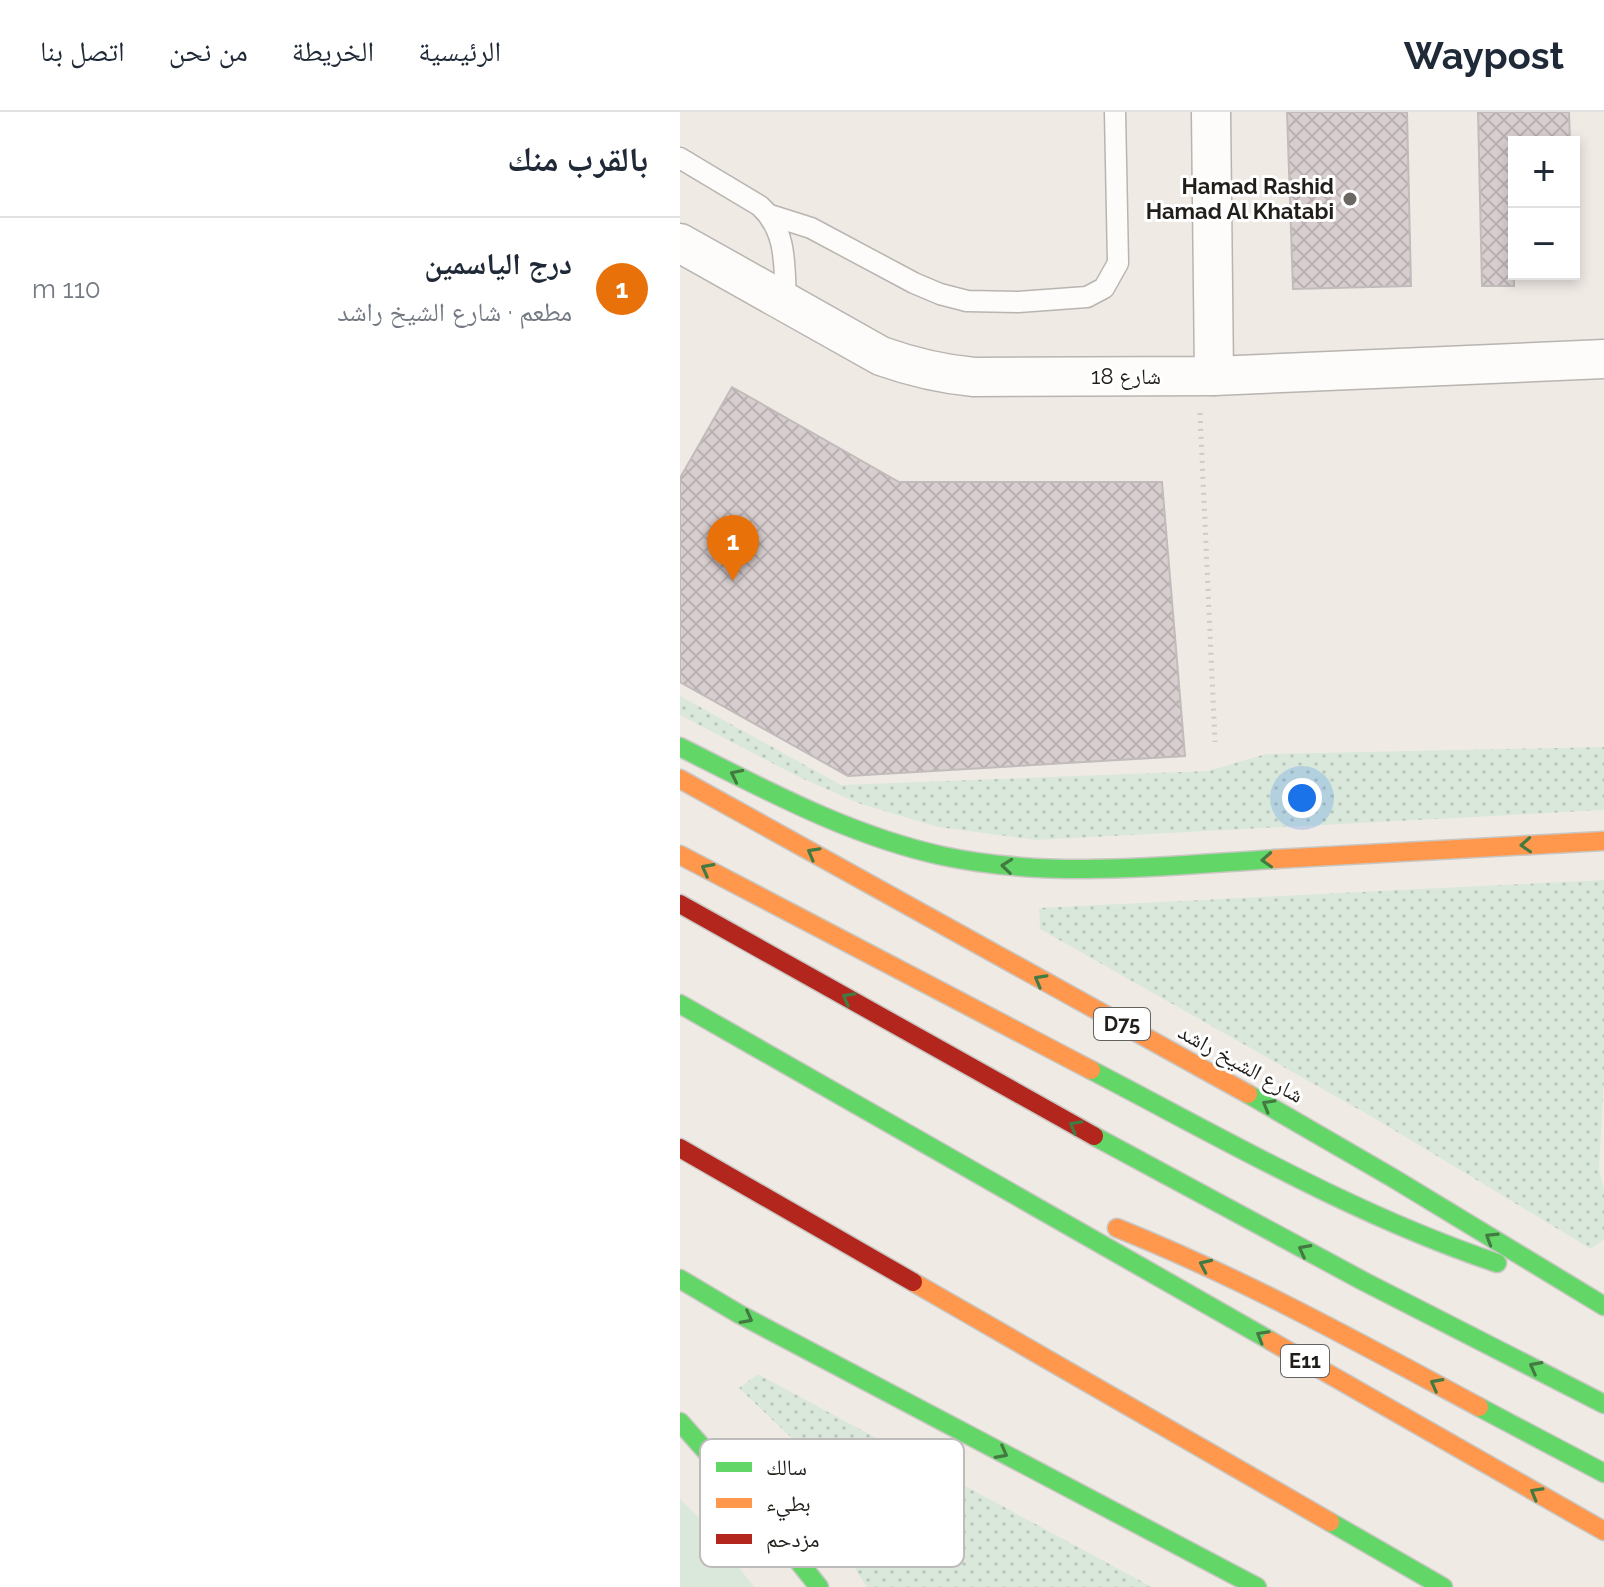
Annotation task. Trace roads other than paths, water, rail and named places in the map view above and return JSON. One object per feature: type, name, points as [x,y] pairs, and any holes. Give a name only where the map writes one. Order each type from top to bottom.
[{"type":"highway","points":[[680,747],[780,797],[885,840],[941,855],[1032,868],[1124,868],[1604,841]]},
{"type":"highway","name":"شارع الشيخ راشد","points":[[680,779],[1222,1079],[1604,1306]]},
{"type":"highway","points":[[680,855],[1363,1211],[1436,1242],[1558,1279]]},
{"type":"highway","points":[[680,904],[1163,1175],[1604,1404]]},
{"type":"highway","name":"E11","points":[[680,1004],[1604,1531]]},
{"type":"highway","points":[[680,1148],[1443,1587]]},
{"type":"highway","points":[[1005,1190],[1122,1229],[1236,1279],[1604,1473]]},
{"type":"highway","points":[[680,1279],[739,1314],[1257,1587]]},
{"type":"highway","points":[[680,1422],[700,1444]]},
{"type":"highway","points":[[804,1567],[819,1587]]},
{"type":"street","points":[[1207,390],[1211,112]]},
{"type":"street","name":"شارع 18","points":[[680,243],[881,356],[943,374],[1207,390],[1604,359]]},
{"type":"lane","points":[[770,215],[811,228],[914,283],[967,301],[1018,302],[1087,297],[1104,288],[1118,263],[1115,112]]},
{"type":"lane","points":[[680,158],[770,215],[781,236],[786,303]]},
{"type":"place","name":"Hamad Rashid Hamad Al Khatabi","points":[[1350,199]]},
{"type":"place","name":"درج الياسمين","points":[[733,581]]}]
